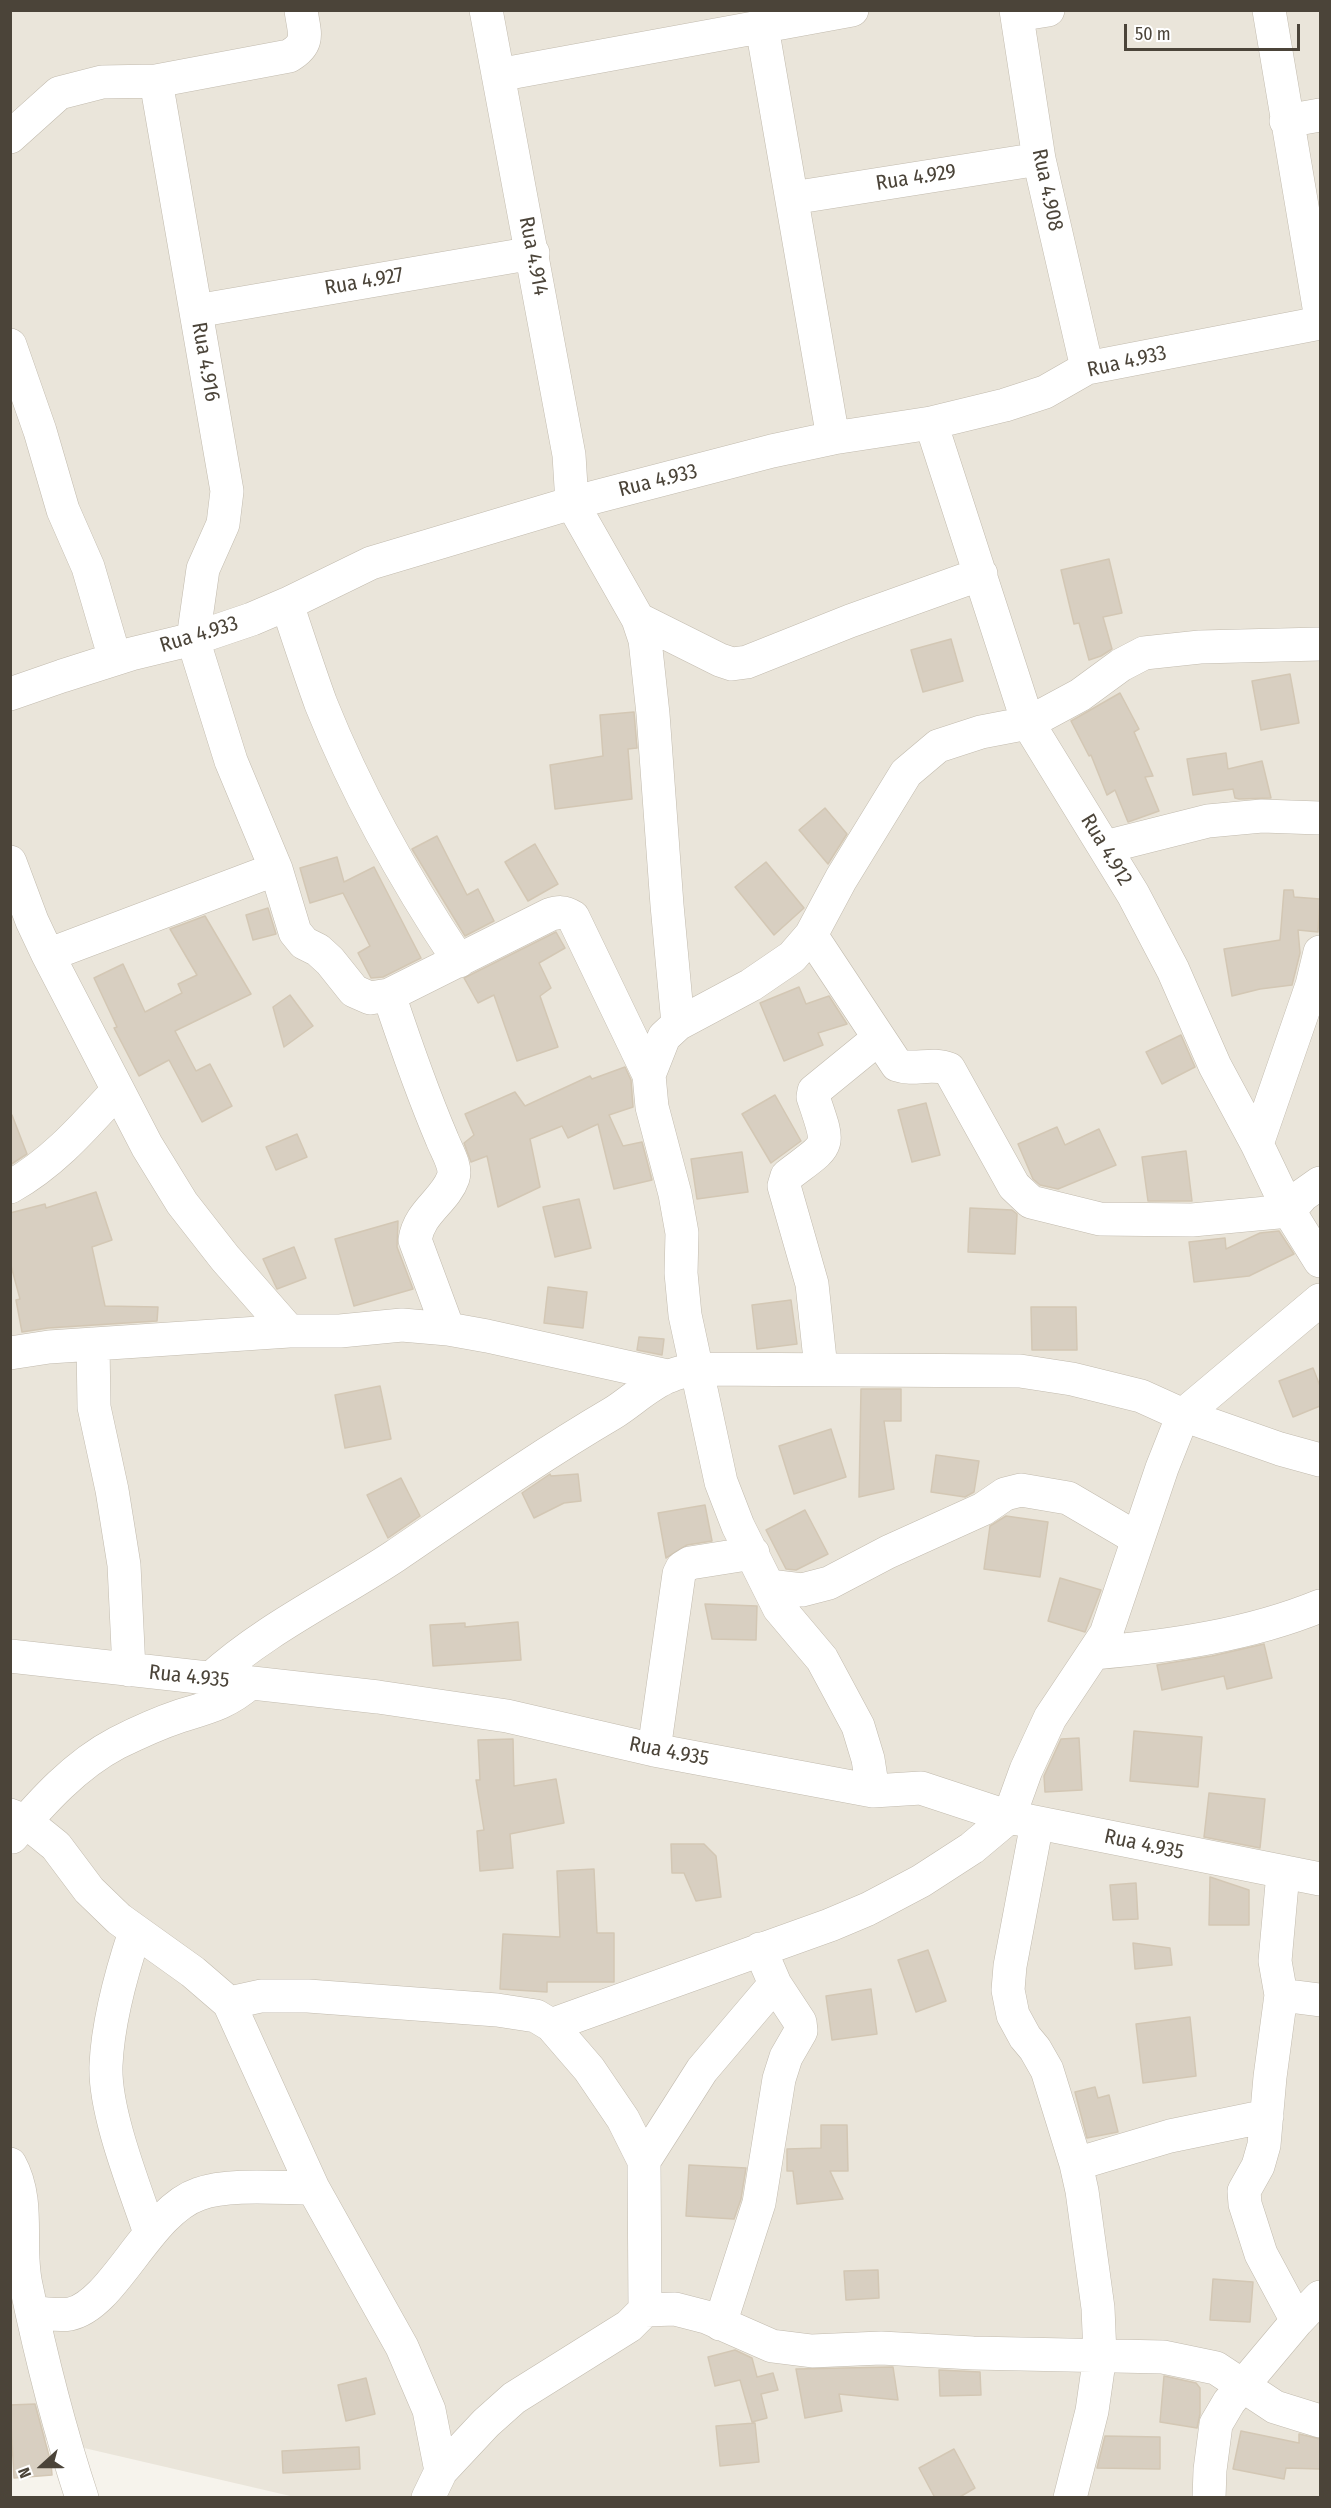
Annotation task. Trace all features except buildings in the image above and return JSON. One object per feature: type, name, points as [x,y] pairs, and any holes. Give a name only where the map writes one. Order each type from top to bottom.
[{"type":"street","points":[[10,137],[58,93],[102,82],[156,81],[289,56],[301,49],[305,39],[301,10]]},
{"type":"street","name":"Rua 4.914","points":[[486,10],[569,455],[572,503]]},
{"type":"street","points":[[498,75],[742,23],[852,10]]},
{"type":"street","points":[[1269,10],[1320,313]]},
{"type":"street","name":"Rua 4.908","points":[[1027,12],[1039,159],[1087,368]]},
{"type":"street","points":[[742,23],[792,198],[833,438]]},
{"type":"street","name":"Rua 4.916","points":[[156,81],[227,491],[223,524],[203,569],[193,639]]},
{"type":"street","points":[[1286,121],[1320,116]]},
{"type":"street","name":"Rua 4.929","points":[[792,198],[1039,159]]},
{"type":"street","name":"Rua 4.927","points":[[196,311],[533,253]]},
{"type":"street","name":"Rua 4.933","points":[[10,694],[115,659],[193,639],[287,604],[371,563],[572,503],[772,451],[833,438],[931,423],[1005,405],[1045,392],[1087,368],[1320,323]]},
{"type":"street","points":[[10,345],[40,430],[63,510],[88,567],[115,659]]},
{"type":"street","name":"Rua 4.912","points":[[931,423],[1028,723],[1133,894],[1173,970],[1215,1066],[1257,1144],[1289,1211],[1320,1261]]},
{"type":"street","points":[[572,503],[638,619],[645,640],[678,1024]]},
{"type":"street","points":[[638,619],[732,664],[981,574]]},
{"type":"street","points":[[287,604],[321,704],[365,802],[423,906],[459,961]]},
{"type":"street","points":[[193,639],[231,761],[276,869],[295,932],[304,944],[318,950],[330,961],[354,991],[369,998],[388,995],[557,912],[566,912],[573,916],[649,1075],[652,1107],[675,1194],[682,1233],[681,1273],[685,1315],[682,1372],[738,1526],[784,1615],[822,1659],[853,1715],[868,1759],[873,1791]]},
{"type":"street","points":[[649,1075],[664,1037],[678,1024],[751,985],[792,957],[811,935],[841,879],[906,773],[938,746],[981,732],[1028,723],[1086,691],[1121,665],[1144,653],[1200,647],[1320,644]]},
{"type":"street","points":[[1105,847],[1208,821],[1262,816],[1320,818]]},
{"type":"street","points":[[10,862],[32,921],[48,955],[147,1146],[182,1203],[225,1258],[289,1331]]},
{"type":"street","points":[[48,955],[276,869]]},
{"type":"street","points":[[811,935],[897,1065],[907,1069],[940,1066],[949,1069],[1014,1186],[1031,1202],[1100,1219],[1192,1220],[1289,1211],[1303,1195],[1320,1183]]},
{"type":"street","points":[[1257,1144],[1312,985],[1320,952]]},
{"type":"street","points":[[388,995],[426,1102],[453,1165],[453,1179],[416,1229],[415,1240],[448,1329]]},
{"type":"street","points":[[821,1369],[812,1284],[784,1181],[823,1148],[825,1138],[813,1098],[814,1091],[879,1038]]},
{"type":"street","points":[[10,1187],[47,1163],[63,1149],[117,1091]]},
{"type":"street","points":[[1070,2498],[1092,2411],[1100,2355],[1098,2308],[1082,2191],[1076,2164],[1047,2070],[1013,2015],[1008,1990],[1026,1770],[1050,1718],[1106,1634],[1162,1468],[1183,1415],[1320,1300]]},
{"type":"street","points":[[10,1353],[49,1347],[289,1331],[340,1331],[402,1325],[448,1329],[582,1356],[682,1372],[821,1369],[1020,1371],[1141,1396],[1183,1415],[1280,1449],[1320,1460]]},
{"type":"street","points":[[93,1344],[94,1407],[112,1490],[124,1565],[129,1670]]},
{"type":"street","points":[[210,1679],[268,1632],[358,1580],[549,1451],[682,1372]]},
{"type":"street","points":[[769,1586],[802,1590],[829,1583],[888,1552],[982,1509],[1005,1494],[1022,1490],[1068,1498],[1138,1539]]},
{"type":"street","points":[[654,1750],[679,1574],[682,1568],[690,1563],[753,1553]]},
{"type":"street","points":[[1094,1653],[1140,1649],[1228,1635],[1272,1624],[1320,1606]]},
{"type":"street","name":"Rua 4.935","points":[[10,1656],[378,1697],[507,1716],[654,1750],[873,1791],[921,1788],[1023,1820],[1320,1879]]},
{"type":"street","points":[[250,1683],[234,1697],[215,1706],[178,1717],[117,1743],[92,1759],[15,1825],[56,1846],[89,1890],[135,1932],[193,1972],[229,2003],[313,2188],[402,2347],[429,2410],[435,2484]]},
{"type":"street","points":[[551,2025],[859,1913],[921,1881],[972,1848],[1023,1820]]},
{"type":"street","points":[[1283,1873],[1275,1961],[1281,1995],[1264,2145],[1258,2166],[1244,2191],[1245,2204],[1262,2254],[1297,2321]]},
{"type":"street","points":[[135,1932],[122,1971],[106,2067],[122,2147],[150,2233]]},
{"type":"street","points":[[720,2324],[759,2203],[779,2079],[786,2057],[801,2031],[800,2022],[775,1984],[760,1949]]},
{"type":"street","points":[[644,2161],[702,2070],[775,1984]]},
{"type":"street","points":[[1281,1995],[1320,2000]]},
{"type":"street","points":[[229,2003],[261,1996],[308,1996],[497,2010],[536,2016],[551,2025],[589,2069],[623,2119],[644,2161],[645,2310]]},
{"type":"street","points":[[1076,2164],[1170,2136],[1267,2116]]},
{"type":"street","points":[[10,2164],[22,2194],[25,2283],[67,2450],[82,2498]]},
{"type":"street","points":[[34,2313],[70,2314],[86,2308],[104,2291],[150,2233],[181,2204],[198,2194],[220,2189],[313,2188]]},
{"type":"street","points":[[1209,2498],[1216,2424],[1229,2402],[1320,2297]]},
{"type":"street","points":[[435,2484],[486,2423],[514,2398],[619,2332],[645,2310],[675,2309],[706,2317],[772,2346],[812,2351],[882,2348],[973,2353],[1163,2357],[1216,2368],[1275,2407],[1320,2421]]},
{"type":"shaded area","points":[[11,11],[1320,11],[1320,2497],[299,2498],[11,2431]]}]
